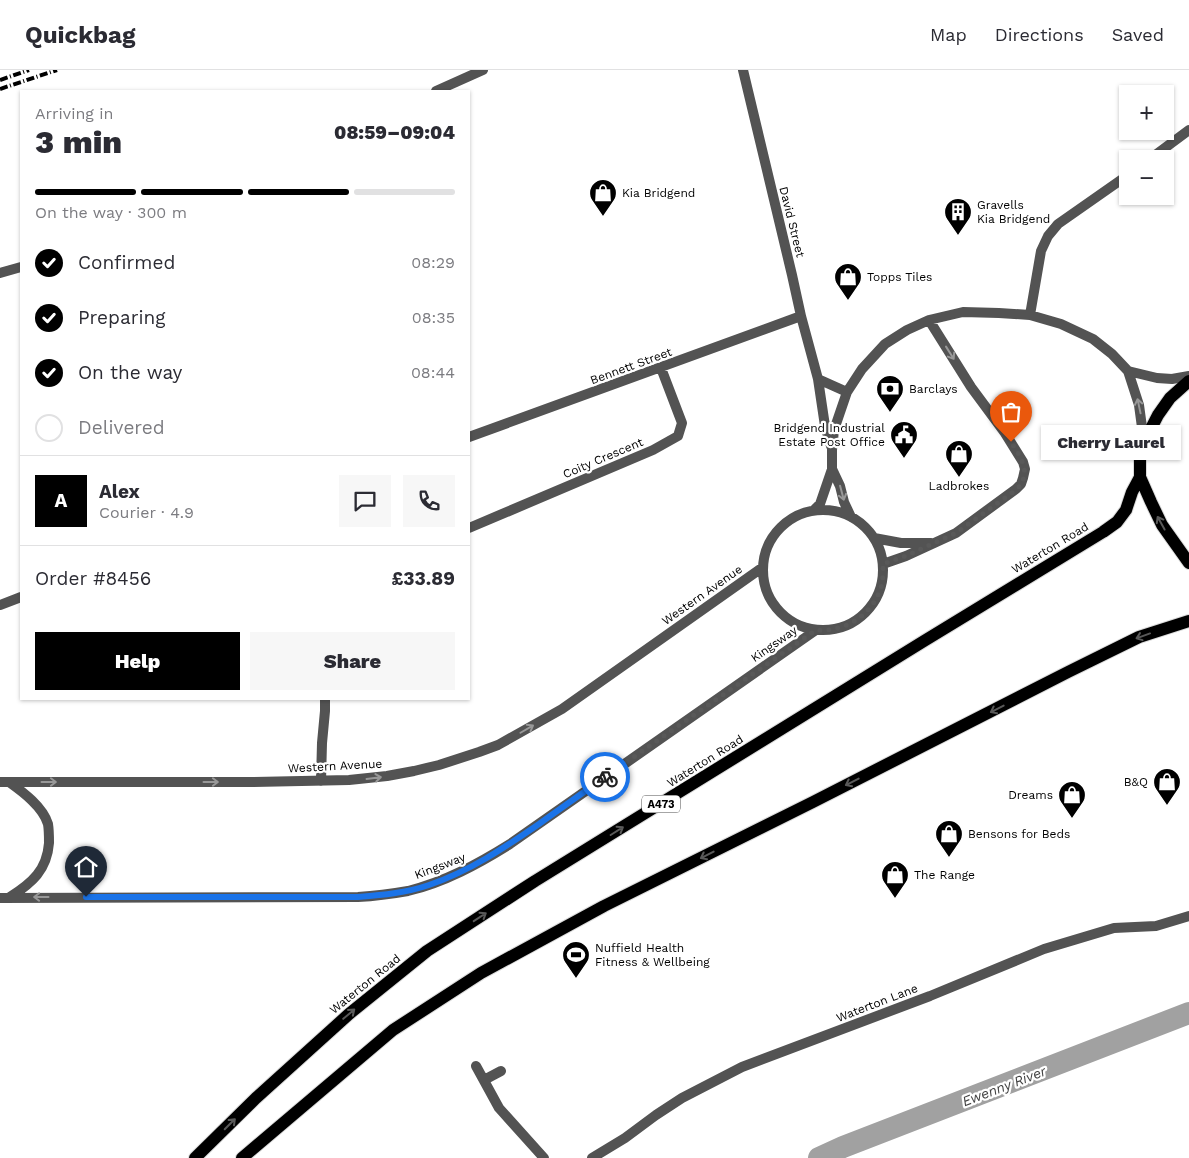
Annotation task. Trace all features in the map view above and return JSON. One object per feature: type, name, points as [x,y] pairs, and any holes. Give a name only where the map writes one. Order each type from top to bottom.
[{"type":"main road","points":[[1189,381],[1170,398],[1158,415],[1144,442],[1140,456],[1140,477],[1162,525],[1189,563]]},
{"type":"main road","name":"Waterton Road","points":[[195,1158],[256,1098],[349,1014],[427,951],[932,636],[1103,532],[1117,522],[1126,510],[1132,492],[1140,477]]},
{"type":"main road","points":[[242,1158],[393,1030],[481,973],[604,906],[1095,659],[1139,638],[1189,621]]},
{"type":"street","points":[[438,90],[482,70]]},
{"type":"street","name":"David Street","points":[[743,70],[801,316],[818,379],[824,426],[832,450]]},
{"type":"street","points":[[1162,150],[1189,130]]},
{"type":"street","points":[[1030,315],[1041,251],[1048,236],[1058,224],[1119,181]]},
{"type":"street","points":[[0,273],[20,267]]},
{"type":"street","points":[[813,511],[820,504],[832,468],[834,430],[848,392],[862,369],[886,344],[907,330],[929,320],[962,312],[1030,315],[1061,324],[1093,339],[1112,354],[1128,371],[1140,405],[1144,442]]},
{"type":"street","name":"Bennett Street","points":[[470,437],[801,316]]},
{"type":"street","points":[[883,564],[906,556],[956,533],[1016,490],[1024,478],[1023,462],[1005,433],[971,387],[929,320]]},
{"type":"street","name":"Coity Crescent","points":[[470,528],[653,450],[678,436],[682,424],[661,368]]},
{"type":"street","points":[[1128,371],[1157,378],[1172,379],[1189,376]]},
{"type":"street","points":[[818,379],[848,392]]},
{"type":"street","points":[[832,468],[851,517]]},
{"type":"street","points":[[826,510],[838,512],[851,517],[864,526],[874,538],[880,550],[883,564],[882,582],[876,600],[864,614],[849,625],[835,629],[816,630],[797,624],[777,608],[767,590],[763,567],[765,554],[772,539],[783,526],[797,516],[813,511],[826,510]]},
{"type":"street","points":[[874,538],[901,543],[934,543]]},
{"type":"street","name":"Western Avenue","points":[[5,782],[321,781],[368,778],[414,771],[459,759],[498,745],[566,706],[763,567]]},
{"type":"street","points":[[0,605],[20,597]]},
{"type":"street","name":"Kingsway","points":[[5,897],[358,897],[391,894],[429,885],[468,869],[510,844],[816,630]]},
{"type":"street","points":[[321,781],[325,700]]},
{"type":"street","points":[[5,782],[33,801],[48,824],[49,838],[45,863],[39,873],[32,881],[5,897]]},
{"type":"street","name":"Waterton Lane","points":[[592,1158],[625,1138],[682,1098],[742,1067],[930,996],[1044,949],[1114,928],[1156,926],[1189,916]]},
{"type":"street","points":[[476,1066],[499,1108],[544,1158]]},
{"type":"street","points":[[484,1080],[501,1071]]},
{"type":"waterway","name":"Ewenny River","points":[[819,1158],[1189,1013]]},
{"type":"railway","points":[[0,80],[29,70]]},
{"type":"railway","points":[[0,89],[57,70]]},
{"type":"way so far","points":[[605,777],[816,630],[825,631],[849,625],[864,614],[876,600],[882,582],[883,564],[906,556],[956,533],[1016,490],[1024,478],[1024,469],[1023,462],[1011,442]]},
{"type":"place","name":"Kia Bridgend","points":[[603,217]]},
{"type":"place","name":"Gravells Kia Bridgend","points":[[958,236]]},
{"type":"place","name":"Topps Tiles","points":[[848,301]]},
{"type":"place","name":"Barclays","points":[[890,413]]},
{"type":"place","name":"Cherry Laurel","points":[[1011,442]]},
{"type":"place","name":"Bridgend Industrial Estate Post Office","points":[[904,459]]},
{"type":"place","name":"Ladbrokes","points":[[959,478]]},
{"type":"place","name":"B&Q","points":[[1167,806]]},
{"type":"place","name":"Dreams","points":[[1072,819]]},
{"type":"place","name":"Bensons for Beds","points":[[949,858]]},
{"type":"place","name":"The Range","points":[[895,899]]},
{"type":"place","name":"Nuffield Health Fitness & Wellbeing","points":[[576,979]]},
{"type":"route","points":[[86,897],[358,897],[408,891],[449,878],[488,858],[605,777]]}]
